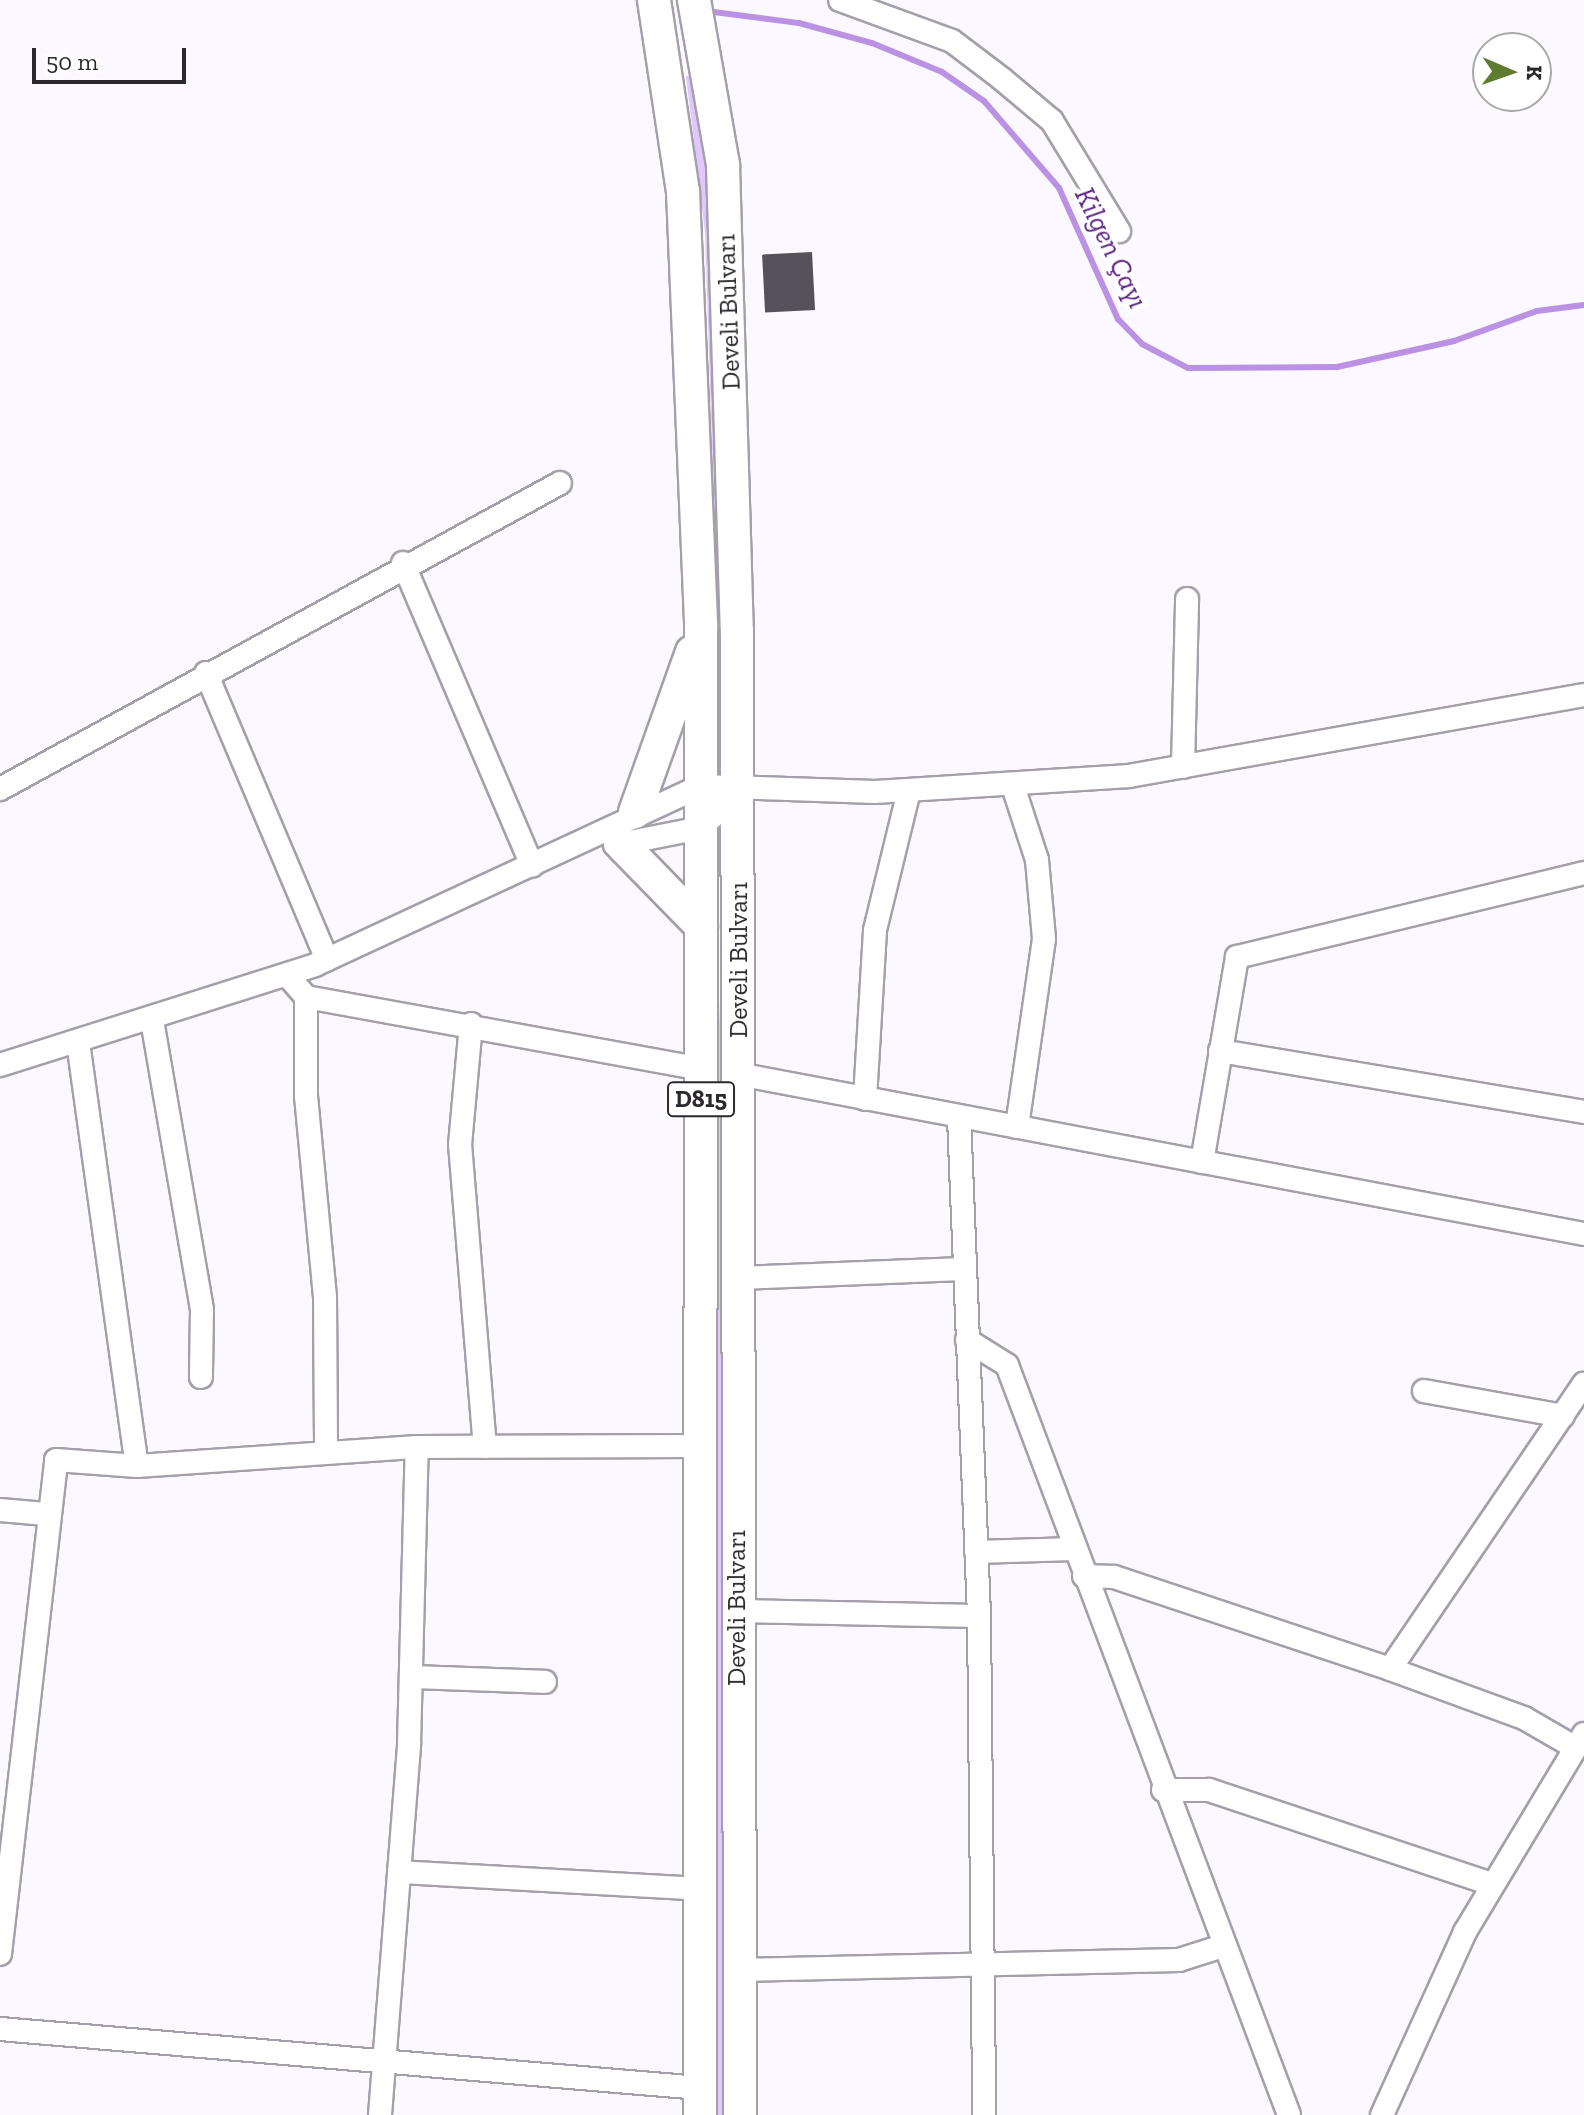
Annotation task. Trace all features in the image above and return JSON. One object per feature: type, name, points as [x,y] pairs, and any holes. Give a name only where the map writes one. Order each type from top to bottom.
[{"type":"highway","name":"Develi Bulvarı","points":[[654,0],[672,83],[701,626],[697,1446],[700,2101]]},
{"type":"highway","name":"Develi Bulvarı","points":[[694,0],[712,88],[729,260],[739,793],[737,1611],[740,2115]]},
{"type":"highway","points":[[635,812],[701,626]]},
{"type":"highway","points":[[609,844],[701,926]]},
{"type":"street","points":[[840,0],[952,41],[1002,79],[1052,121],[1119,231]]},
{"type":"street","points":[[0,789],[403,563],[560,483]]},
{"type":"street","points":[[403,563],[532,866]]},
{"type":"street","points":[[1183,767],[1187,599]]},
{"type":"street","points":[[206,673],[327,959]]},
{"type":"street","points":[[609,844],[635,812],[701,786],[739,793],[1013,786],[1183,767],[1584,695]]},
{"type":"street","points":[[1013,786],[1037,860],[1044,939],[1017,1127]]},
{"type":"street","points":[[865,1099],[875,930],[909,791]]},
{"type":"street","points":[[0,1065],[152,1020],[287,975],[532,866],[609,844],[700,828],[739,793]]},
{"type":"street","points":[[1202,1162],[1237,957],[1584,873]]},
{"type":"street","points":[[287,975],[306,997],[471,1024],[701,1069]]},
{"type":"street","points":[[306,997],[306,1096],[325,1297],[326,1453]]},
{"type":"street","points":[[152,1020],[202,1310],[201,1377]]},
{"type":"street","points":[[471,1024],[460,1144],[485,1447]]},
{"type":"street","points":[[78,1042],[137,1466]]},
{"type":"street","points":[[1220,1051],[1584,1112]]},
{"type":"street","points":[[738,1074],[1584,1234]]},
{"type":"street","points":[[959,1117],[979,1616],[984,2115]]},
{"type":"street","points":[[738,1278],[964,1269]]},
{"type":"street","points":[[967,1340],[1007,1365],[1163,1790],[1289,2115]]},
{"type":"street","points":[[1390,1669],[1584,1384]]},
{"type":"street","points":[[1424,1391],[1563,1416]]},
{"type":"street","points":[[0,1954],[5,1855],[46,1514],[56,1460],[137,1466],[417,1447],[697,1446]]},
{"type":"street","points":[[380,2115],[411,1677],[417,1447]]},
{"type":"street","points":[[0,1510],[46,1514]]},
{"type":"street","points":[[976,1552],[1074,1549]]},
{"type":"street","points":[[1084,1576],[1114,1577],[1390,1669],[1579,1741],[1491,1884],[1382,2115]]},
{"type":"street","points":[[737,1611],[979,1616]]},
{"type":"street","points":[[411,1677],[545,1682]]},
{"type":"street","points":[[1163,1790],[1209,1790],[1491,1884]]},
{"type":"street","points":[[399,1872],[699,1889]]},
{"type":"street","points":[[740,1970],[981,1961],[1179,1960],[1223,1946]]},
{"type":"street","points":[[0,2029],[386,2061],[700,2101]]},
{"type":"shaded area","points":[[686,76],[697,76],[709,157],[722,477],[722,754],[705,232]]},
{"type":"shaded area","points":[[715,893],[724,1134],[727,2115],[716,2115]]},
{"type":"building","points":[[812,252],[815,310],[765,313],[762,255]]},
{"type":"waterway","name":"Kilgen Çayı","points":[[706,11],[799,23],[872,43],[942,72],[984,101],[1059,188],[1118,319],[1142,344],[1188,368],[1337,367],[1454,341],[1537,311],[1584,305]]}]
